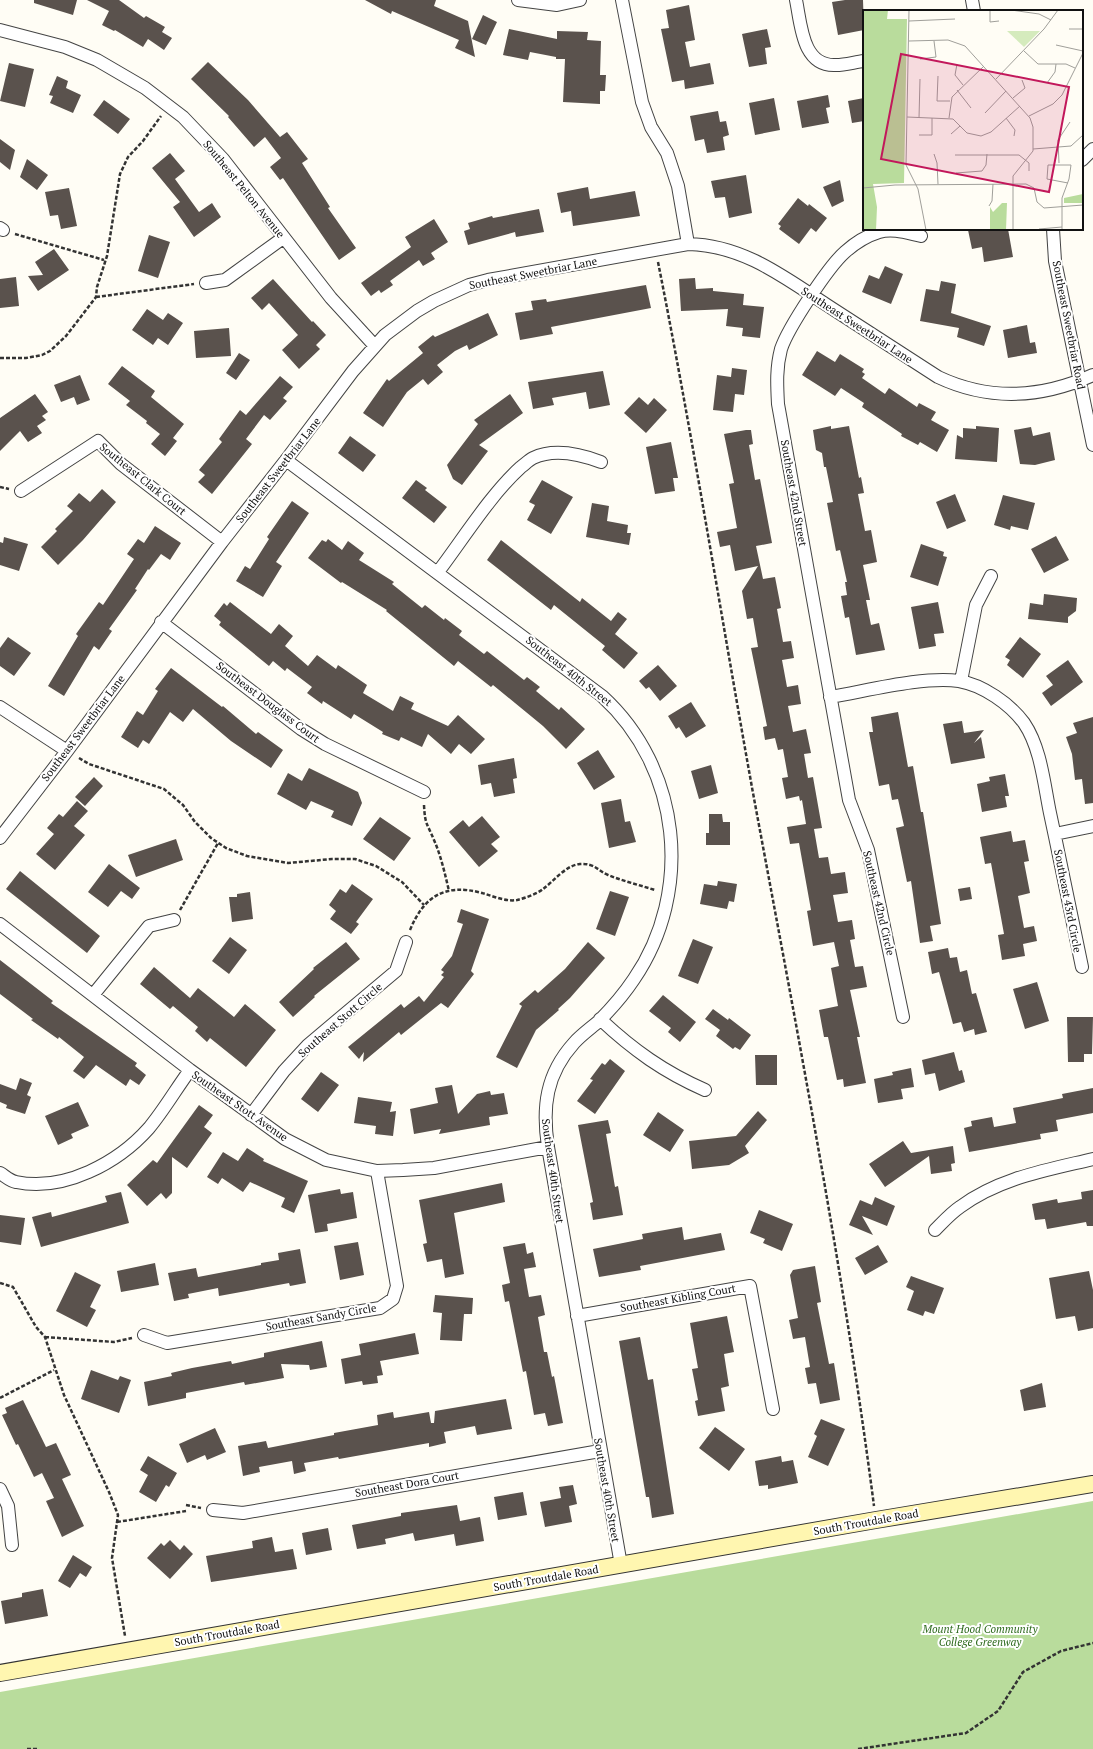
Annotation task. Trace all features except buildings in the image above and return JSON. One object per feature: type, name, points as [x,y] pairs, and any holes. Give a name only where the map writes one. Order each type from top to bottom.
[{"type":"main road","name":"South Troutdale Road","points":[[0,1673],[876,1520],[1093,1484]]},
{"type":"street","points":[[518,0],[557,5],[580,0]]},
{"type":"street","points":[[622,0],[642,102],[651,127],[667,153],[678,186],[688,244]]},
{"type":"street","points":[[796,0],[804,41],[811,55],[821,63],[835,66],[863,61]]},
{"type":"street","points":[[972,0],[974,10]]},
{"type":"street","name":"Southeast Pelton Avenue","points":[[0,30],[65,47],[97,60],[145,88],[170,107],[202,135],[223,159],[331,298],[374,345]]},
{"type":"street","points":[[1083,159],[1093,149]]},
{"type":"street","name":"Southeast 42nd Street","points":[[830,697],[779,411],[777,383],[782,349],[811,295],[843,253],[862,239],[880,232],[892,230],[921,236]]},
{"type":"street","name":"Southeast Sweetbriar Road","points":[[1053,230],[1055,261],[1093,444]]},
{"type":"street","points":[[206,283],[225,280],[283,238]]},
{"type":"street","name":"Southeast Sweetbriar Lane","points":[[0,838],[67,751],[161,622],[374,345],[417,311],[451,292],[488,280],[688,244],[709,244],[737,252],[768,267],[938,377],[959,387],[1007,394],[1057,388],[1080,381],[1093,375]]},
{"type":"street","name":"Southeast Clark Court","points":[[21,492],[98,441],[121,464],[222,542]]},
{"type":"street","points":[[438,572],[508,479],[532,458],[549,453],[567,453],[585,455],[601,462]]},
{"type":"street","name":"Southeast 40th Street","points":[[286,460],[586,682],[616,708],[638,738],[656,775],[667,808],[672,850],[666,908],[657,936],[647,957],[621,996],[600,1019],[574,1043],[562,1059],[548,1090],[544,1123],[621,1565]]},
{"type":"street","points":[[961,682],[976,605],[991,576]]},
{"type":"street","name":"Southeast Douglass Court","points":[[161,622],[301,729],[325,744],[424,792]]},
{"type":"street","name":"Southeast 43rd Circle","points":[[830,697],[924,681],[961,682],[984,690],[1012,710],[1024,724],[1039,758],[1082,967]]},
{"type":"street","name":"Southeast 42nd Circle","points":[[830,697],[849,800],[869,856],[903,1017]]},
{"type":"street","points":[[0,707],[67,751]]},
{"type":"street","points":[[1055,834],[1093,826]]},
{"type":"street","points":[[93,995],[149,926],[174,920]]},
{"type":"street","name":"Southeast Stott Avenue","points":[[0,924],[190,1070],[285,1139],[326,1160],[377,1171],[434,1168],[548,1147]]},
{"type":"street","name":"Southeast Stott Circle","points":[[251,1114],[284,1071],[308,1045],[396,971],[406,942]]},
{"type":"street","points":[[600,1019],[639,1053],[674,1076],[705,1090]]},
{"type":"street","points":[[0,1173],[14,1182],[51,1183],[69,1178],[103,1164],[119,1155],[149,1128],[190,1070]]},
{"type":"street","points":[[935,1230],[960,1207],[996,1186],[1024,1176],[1093,1159]]},
{"type":"street","name":"Southeast Sandy Circle","points":[[144,1335],[167,1343],[380,1308],[393,1299],[397,1286],[377,1171]]},
{"type":"street","name":"Southeast Kibling Court","points":[[577,1316],[750,1286],[773,1409]]},
{"type":"street","name":"Southeast Dora Court","points":[[213,1510],[243,1513],[600,1451]]},
{"type":"street","points":[[0,1489],[8,1506],[12,1545]]},
{"type":"path","points":[[0,358],[26,358],[42,355],[50,351],[66,336],[96,297],[97,287],[110,239],[120,174],[128,157],[170,107]]},
{"type":"path","points":[[2,229],[104,260]]},
{"type":"path","points":[[656,250],[683,390],[739,717],[822,1175],[859,1391],[876,1520]]},
{"type":"path","points":[[96,297],[206,283]]},
{"type":"path","points":[[67,751],[89,764],[164,789],[183,805],[195,822],[218,843],[226,848],[247,856],[288,864],[332,859],[356,859],[376,866],[402,882],[424,905]]},
{"type":"path","points":[[424,792],[424,822],[434,840],[443,866],[449,891]]},
{"type":"path","points":[[174,920],[218,843]]},
{"type":"path","points":[[406,942],[418,911],[429,900],[442,892],[466,889],[499,898],[516,900],[541,891],[567,869],[580,864],[598,868],[606,875],[668,894]]},
{"type":"path","points":[[0,1283],[12,1287],[36,1327],[45,1337],[54,1370],[64,1395],[109,1492],[118,1515],[112,1558],[127,1651]]},
{"type":"path","points":[[45,1337],[114,1342],[144,1335]]},
{"type":"path","points":[[0,1398],[54,1370]]},
{"type":"path","points":[[117,1522],[186,1511]]},
{"type":"path","points":[[858,1749],[966,1733],[998,1711],[1023,1672],[1061,1651],[1093,1643]]},
{"type":"path","points":[[27,1749],[37,1749]]},
{"type":"green space","name":"Mount Hood Community College Greenway","points":[[1093,1501],[1093,1749],[0,1749],[0,1692]]}]
